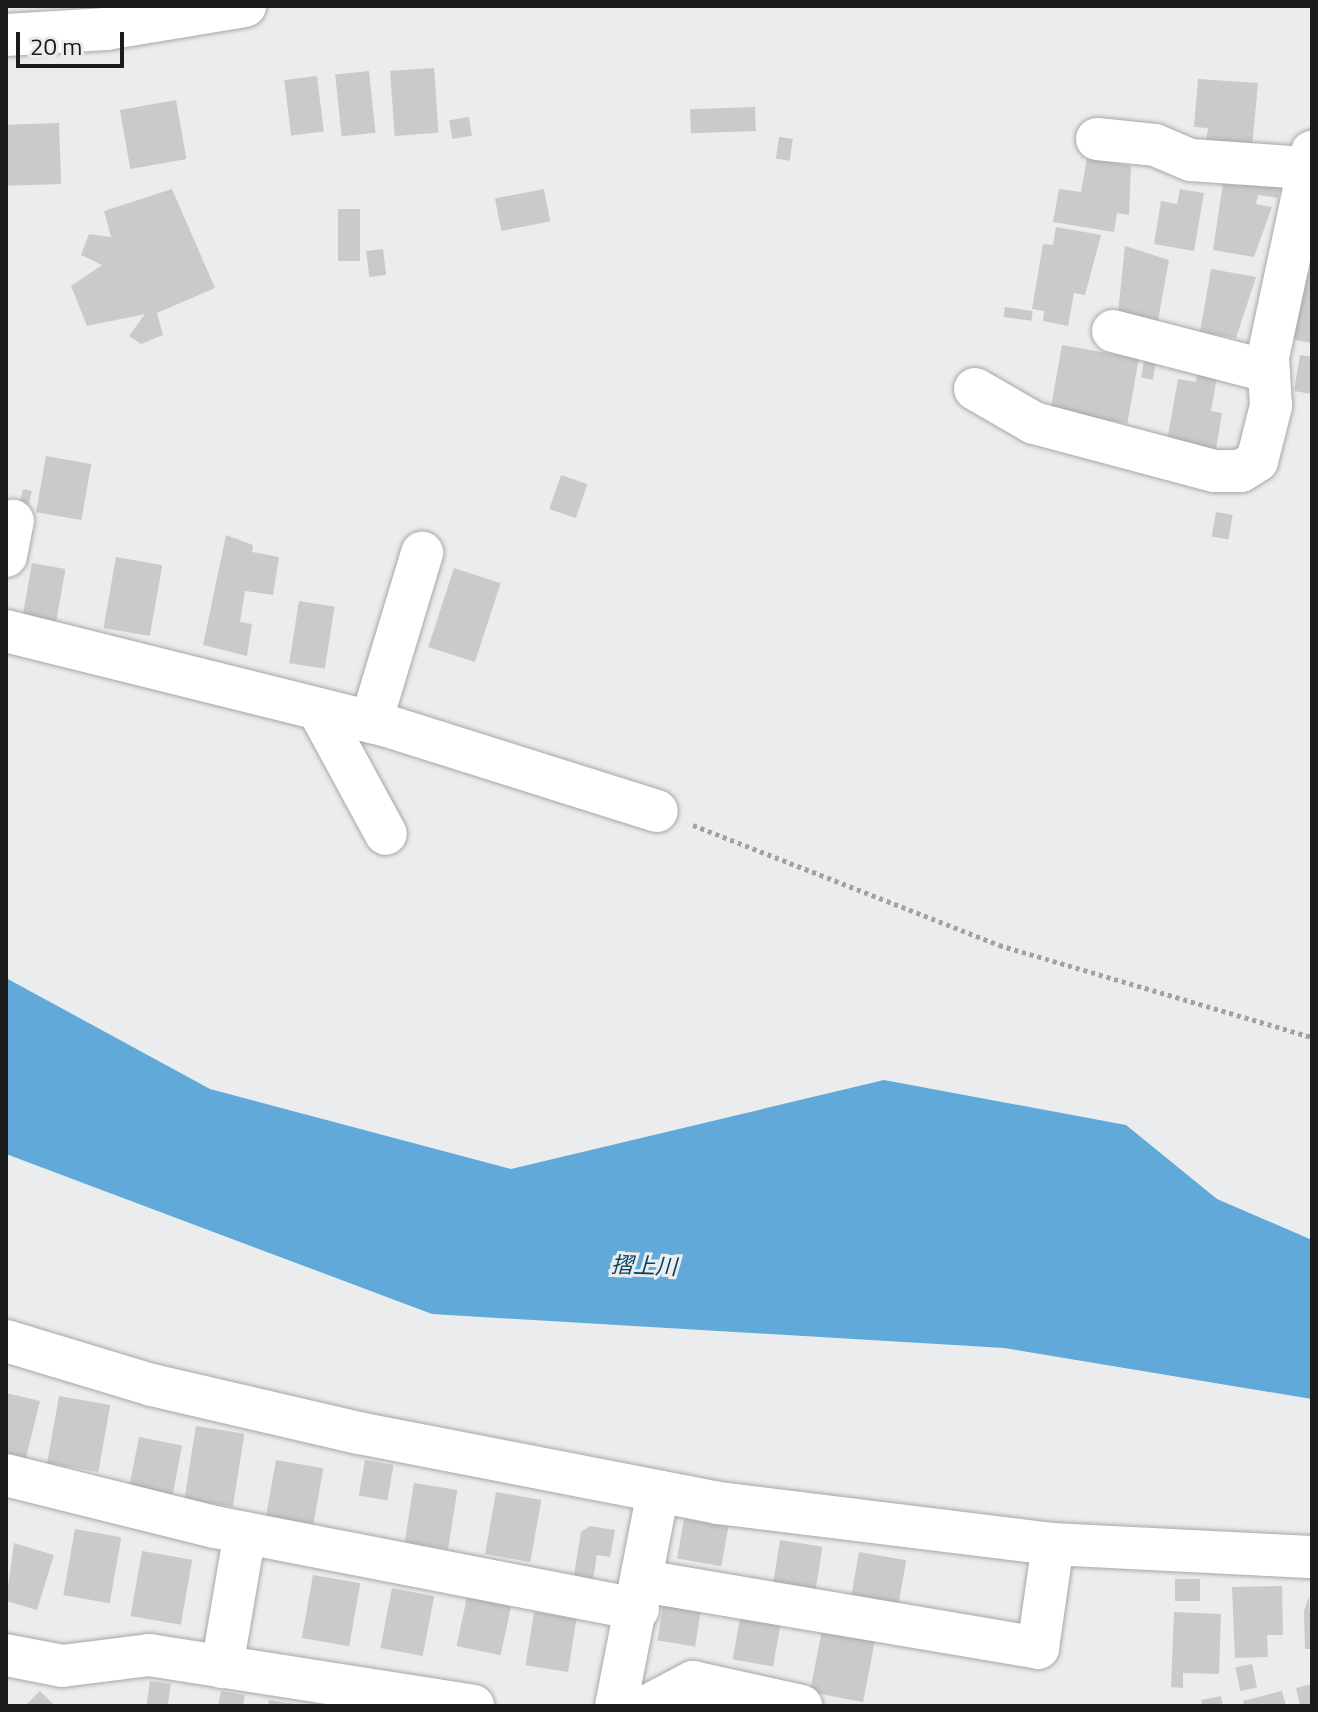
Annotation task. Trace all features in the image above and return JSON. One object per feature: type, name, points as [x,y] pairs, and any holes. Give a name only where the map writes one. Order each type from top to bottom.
[{"type":"street","points":[[6,35],[106,29],[245,6]]},
{"type":"street","points":[[975,389],[1034,423],[1230,474],[1257,461],[1264,448],[1268,371],[1308,160],[1191,160],[1155,145],[1097,139]]},
{"type":"street","points":[[1113,331],[1268,371]]},
{"type":"street","points":[[371,722],[422,553]]},
{"type":"street","points":[[6,631],[371,722],[657,811]]},
{"type":"street","points":[[318,709],[386,834]]},
{"type":"street","points":[[6,1341],[329,1426],[658,1492],[1053,1544],[1312,1557]]},
{"type":"street","points":[[6,1475],[245,1533],[640,1595],[1038,1648],[1053,1544]]},
{"type":"street","points":[[616,1706],[658,1492]]},
{"type":"street","points":[[222,1667],[245,1533]]},
{"type":"street","points":[[6,1655],[62,1666],[149,1655],[473,1706]]},
{"type":"street","points":[[647,1706],[693,1682],[801,1706]]},
{"type":"path","points":[[657,811],[999,945],[1312,1037]]},
{"type":"water","name":"摺上川","points":[[6,978],[210,1089],[511,1169],[884,1080],[1126,1125],[1217,1199],[1312,1240],[1312,1399],[1004,1348],[432,1314],[6,1154]]},
{"type":"building","points":[[434,68],[439,133],[395,136],[390,71]]},
{"type":"building","points":[[369,71],[375,133],[342,136],[335,75]]},
{"type":"building","points":[[317,76],[324,132],[291,136],[284,80]]},
{"type":"building","points":[[1198,79],[1258,83],[1252,148],[1206,144],[1208,128],[1194,127]]},
{"type":"building","points":[[176,100],[186,159],[130,169],[120,110]]},
{"type":"building","points":[[755,107],[756,131],[691,133],[690,109]]},
{"type":"building","points":[[469,117],[472,136],[452,139],[449,120]]},
{"type":"building","points":[[59,123],[61,184],[8,186],[6,125]]},
{"type":"building","points":[[779,137],[793,139],[790,161],[776,159]]},
{"type":"building","points":[[1087,158],[1131,166],[1129,215],[1117,213],[1114,232],[1053,222],[1059,189],[1081,192]]},
{"type":"building","points":[[1242,178],[1280,184],[1278,198],[1258,195],[1256,204],[1272,207],[1254,257],[1213,250],[1223,183],[1241,186]]},
{"type":"building","points":[[172,189],[215,288],[157,313],[163,335],[141,344],[129,336],[145,314],[87,326],[71,286],[102,265],[81,255],[89,234],[111,237],[104,211]]},
{"type":"building","points":[[544,189],[550,221],[501,231],[495,199]]},
{"type":"building","points":[[1180,189],[1204,193],[1194,251],[1154,244],[1161,201],[1177,204]]},
{"type":"building","points":[[338,209],[360,209],[360,261],[338,261]]},
{"type":"building","points":[[1056,227],[1101,235],[1085,295],[1074,293],[1068,326],[1043,321],[1044,311],[1032,309],[1043,244],[1053,245]]},
{"type":"building","points":[[1125,246],[1169,260],[1158,320],[1118,313]]},
{"type":"building","points":[[383,249],[386,275],[369,277],[366,251]]},
{"type":"building","points":[[1211,269],[1256,277],[1236,338],[1200,332]]},
{"type":"building","points":[[1298,271],[1312,273],[1312,343],[1286,338]]},
{"type":"building","points":[[1005,307],[1033,311],[1031,321],[1004,317]]},
{"type":"building","points":[[1062,345],[1139,359],[1127,424],[1051,410]]},
{"type":"building","points":[[1300,355],[1312,357],[1312,394],[1294,391]]},
{"type":"building","points":[[1144,360],[1156,362],[1153,380],[1141,378]]},
{"type":"building","points":[[1197,373],[1217,377],[1211,411],[1222,413],[1216,449],[1167,441],[1178,379],[1196,382]]},
{"type":"building","points":[[46,456],[91,464],[81,520],[36,512]]},
{"type":"building","points":[[561,475],[587,484],[576,518],[549,509]]},
{"type":"building","points":[[23,489],[32,491],[28,506],[20,504]]},
{"type":"building","points":[[1216,512],[1233,515],[1228,540],[1212,537]]},
{"type":"building","points":[[226,535],[253,545],[252,552],[279,557],[273,595],[245,591],[240,622],[252,624],[247,656],[203,645]]},
{"type":"building","points":[[116,557],[162,565],[150,636],[103,628]]},
{"type":"building","points":[[32,563],[65,569],[56,623],[22,617]]},
{"type":"building","points":[[454,568],[501,583],[475,662],[428,647]]},
{"type":"building","points":[[299,601],[335,607],[325,669],[289,663]]},
{"type":"building","points":[[6,1393],[40,1401],[25,1462],[6,1457]]},
{"type":"building","points":[[59,1396],[110,1405],[98,1472],[47,1463]]},
{"type":"building","points":[[196,1426],[244,1434],[233,1507],[184,1499]]},
{"type":"building","points":[[139,1437],[182,1445],[172,1496],[129,1488]]},
{"type":"building","points":[[276,1460],[323,1468],[313,1525],[266,1517]]},
{"type":"building","points":[[365,1460],[394,1465],[387,1500],[359,1495]]},
{"type":"building","points":[[414,1483],[457,1490],[448,1549],[405,1542]]},
{"type":"building","points":[[496,1492],[541,1500],[530,1562],[485,1554]]},
{"type":"building","points":[[684,1519],[728,1527],[721,1566],[677,1558]]},
{"type":"building","points":[[590,1526],[615,1530],[610,1557],[597,1555],[593,1579],[574,1575],[581,1532]]},
{"type":"building","points":[[75,1529],[121,1537],[110,1603],[63,1595]]},
{"type":"building","points":[[780,1540],[822,1547],[814,1597],[772,1590]]},
{"type":"building","points":[[14,1543],[54,1555],[37,1610],[6,1601]]},
{"type":"building","points":[[142,1551],[192,1560],[181,1625],[131,1616]]},
{"type":"building","points":[[859,1552],[906,1560],[898,1609],[850,1600]]},
{"type":"building","points":[[313,1575],[360,1583],[349,1646],[302,1638]]},
{"type":"building","points":[[1175,1579],[1200,1579],[1200,1601],[1175,1601]]},
{"type":"building","points":[[1282,1586],[1283,1635],[1267,1635],[1268,1657],[1235,1658],[1232,1587]]},
{"type":"building","points":[[392,1588],[434,1596],[423,1656],[380,1648]]},
{"type":"building","points":[[1309,1596],[1312,1649],[1305,1649],[1304,1611]]},
{"type":"building","points":[[467,1597],[511,1606],[501,1655],[457,1646]]},
{"type":"building","points":[[664,1600],[702,1606],[695,1646],[658,1640]]},
{"type":"building","points":[[534,1612],[576,1619],[568,1672],[526,1665]]},
{"type":"building","points":[[1174,1612],[1221,1614],[1219,1674],[1183,1673],[1183,1688],[1171,1687]]},
{"type":"building","points":[[740,1618],[780,1625],[773,1666],[733,1659]]},
{"type":"building","points":[[822,1630],[875,1640],[863,1702],[810,1692]]},
{"type":"building","points":[[1252,1664],[1257,1687],[1240,1691],[1235,1668]]},
{"type":"building","points":[[150,1681],[171,1684],[168,1706],[147,1704]]},
{"type":"building","points":[[1312,1684],[1312,1706],[1300,1706],[1296,1688]]},
{"type":"building","points":[[40,1691],[55,1706],[25,1706]]},
{"type":"building","points":[[221,1691],[245,1695],[243,1706],[218,1706]]},
{"type":"building","points":[[1282,1691],[1286,1706],[1244,1706],[1243,1701]]},
{"type":"building","points":[[1221,1696],[1223,1706],[1202,1706],[1201,1700]]},
{"type":"building","points":[[269,1700],[295,1704],[295,1706],[268,1706]]}]
